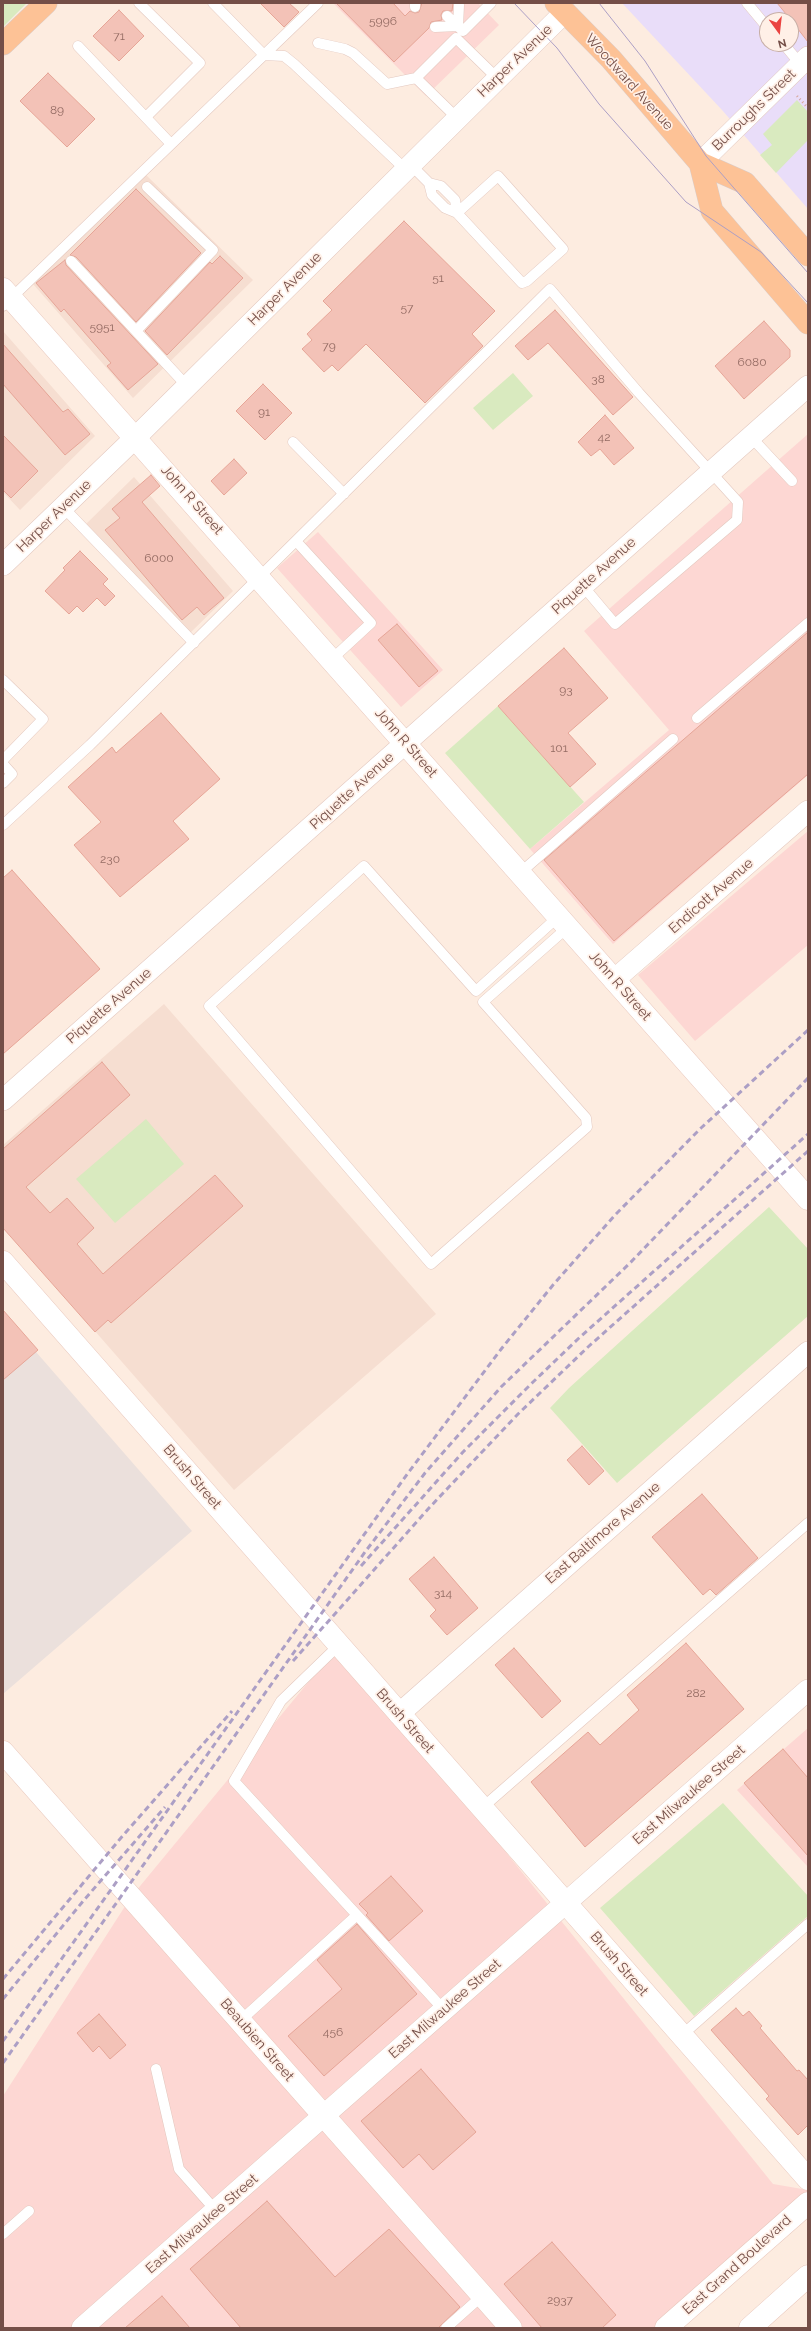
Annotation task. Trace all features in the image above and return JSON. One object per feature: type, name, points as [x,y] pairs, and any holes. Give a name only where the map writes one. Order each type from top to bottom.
[{"type":"main road","points":[[3,44],[46,3]]},
{"type":"main road","name":"Woodward Avenue","points":[[561,7],[611,59],[700,163],[745,183],[808,255]]},
{"type":"main road","name":"Woodward Avenue","points":[[700,163],[712,211],[808,323]]},
{"type":"street","name":"Harper Avenue","points":[[3,565],[136,437],[497,78],[561,7]]},
{"type":"street","name":"Burroughs Street","points":[[700,163],[804,61]]},
{"type":"street","name":"John R Street","points":[[6,298],[136,437],[808,1199]]},
{"type":"street","name":"Piquette Avenue","points":[[3,1100],[808,386]]},
{"type":"street","name":"Endicott Avenue","points":[[614,980],[808,812]]},
{"type":"street","name":"Brush Street","points":[[3,1262],[808,2179]]},
{"type":"street","name":"East Baltimore Avenue","points":[[399,1714],[808,1352]]},
{"type":"street","name":"East Milwaukee Street","points":[[82,2328],[217,2212],[324,2115],[808,1690]]},
{"type":"street","name":"Beaubien Street","points":[[3,1752],[511,2328]]},
{"type":"street","name":"East Grand Boulevard","points":[[666,2328],[808,2203]]},
{"type":"street","points":[[750,2328],[808,2276]]},
{"type":"lane","points":[[139,3],[200,63],[146,117]]},
{"type":"lane","points":[[213,3],[264,55],[284,56],[408,167],[429,183],[441,186],[455,200],[457,213],[522,283],[528,281],[563,250],[498,176],[457,213]]},
{"type":"lane","points":[[6,298],[171,144],[318,3]]},
{"type":"lane","points":[[318,43],[345,49],[353,53],[387,84],[416,78],[459,32],[491,3]]},
{"type":"lane","points":[[747,3],[759,17]]},
{"type":"lane","points":[[459,5],[459,32]]},
{"type":"lane","points":[[447,16],[497,78]]},
{"type":"lane","points":[[435,27],[459,32]]},
{"type":"lane","points":[[78,46],[171,144]]},
{"type":"lane","points":[[793,52],[804,61]]},
{"type":"lane","points":[[416,78],[457,118]]},
{"type":"lane","points":[[136,331],[213,250],[147,187]]},
{"type":"lane","points":[[71,261],[187,386]]},
{"type":"lane","points":[[3,825],[90,745],[550,289],[738,502],[737,520],[615,624],[583,586]]},
{"type":"lane","points":[[751,437],[792,480]]},
{"type":"lane","points":[[292,442],[344,494]]},
{"type":"lane","points":[[63,507],[194,643]]},
{"type":"lane","points":[[296,541],[371,623],[332,659]]},
{"type":"lane","points":[[697,718],[808,623]]},
{"type":"lane","points":[[3,680],[43,719],[3,760]]},
{"type":"lane","points":[[520,873],[673,739]]},
{"type":"lane","points":[[3,764],[12,774],[3,783]]},
{"type":"lane","points":[[364,866],[476,991],[563,922],[483,1002],[586,1118],[587,1127],[431,1264],[209,1006],[364,866]]},
{"type":"lane","points":[[482,1808],[808,1523]]},
{"type":"lane","points":[[339,1645],[281,1701],[234,1781],[444,2010]]},
{"type":"lane","points":[[240,2021],[357,1915]]},
{"type":"lane","points":[[682,2035],[808,1924]]},
{"type":"lane","points":[[156,2069],[179,2168],[217,2212]]},
{"type":"lane","points":[[3,2234],[29,2211]]},
{"type":"lane","points":[[446,2328],[483,2295]]},
{"type":"path","points":[[796,96],[808,108]]},
{"type":"shaded area","points":[[333,3],[478,3],[499,25],[426,96]]},
{"type":"shaded area","points":[[622,3],[808,3],[808,209],[722,110]]},
{"type":"shaded area","points":[[145,174],[253,280],[133,398],[33,284]]},
{"type":"shaded area","points":[[3,331],[95,436],[20,510],[3,492]]},
{"type":"shaded area","points":[[808,434],[808,775],[613,944],[530,849],[669,730],[584,631]]},
{"type":"shaded area","points":[[134,477],[233,591],[189,634],[86,524]]},
{"type":"shaded area","points":[[318,532],[443,670],[401,707],[277,568]]},
{"type":"shaded area","points":[[808,831],[808,945],[695,1041],[638,975]]},
{"type":"shaded area","points":[[164,1004],[436,1314],[234,1490],[3,1226],[3,1145]]},
{"type":"shaded area","points":[[3,1314],[192,1531],[3,1694]]},
{"type":"shaded area","points":[[339,1645],[773,2184],[808,2190],[808,2202],[660,2328],[3,2328],[3,2096],[131,1897]]},
{"type":"shaded area","points":[[808,1728],[808,1867],[737,1790]]},
{"type":"green space","points":[[3,3],[27,3],[3,27]]},
{"type":"green space","points":[[797,100],[808,112],[808,140],[776,173],[760,155],[772,145],[763,134]]},
{"type":"green space","points":[[513,373],[533,396],[493,430],[473,408]]},
{"type":"green space","points":[[498,706],[584,802],[530,849],[445,753]]},
{"type":"green space","points":[[146,1119],[184,1164],[115,1223],[76,1179]]},
{"type":"green space","points":[[769,1207],[808,1249],[808,1316],[617,1483],[550,1408],[569,1388]]},
{"type":"green space","points":[[723,1803],[808,1896],[808,1916],[694,2016],[600,1908]]},
{"type":"building","points":[[260,3],[289,3],[299,12],[284,27]]},
{"type":"building","points":[[336,3],[393,3],[405,16],[410,11],[415,13],[419,12],[422,3],[453,3],[452,11],[443,11],[441,15],[442,20],[431,22],[429,28],[394,62]]},
{"type":"building","points":[[777,3],[808,3],[808,42],[799,30],[799,12],[784,12]]},
{"type":"building","points":[[119,10],[144,36],[119,61],[93,36]]},
{"type":"building","points":[[48,73],[95,119],[67,147],[20,101]]},
{"type":"building","points":[[136,189],[201,253],[136,322],[76,257],[70,255]]},
{"type":"building","points":[[404,221],[495,311],[472,334],[483,346],[425,403],[366,344],[338,371],[332,365],[324,372],[302,349],[312,340],[307,334],[332,310],[323,301]]},
{"type":"building","points":[[220,256],[243,278],[167,355],[145,331],[210,262],[212,264]]},
{"type":"building","points":[[65,260],[66,265],[158,364],[128,390],[107,366],[111,363],[64,309],[61,312],[36,283]]},
{"type":"building","points":[[555,310],[633,397],[613,415],[548,343],[528,360],[515,346]]},
{"type":"building","points":[[764,321],[790,350],[790,357],[744,399],[715,366]]},
{"type":"building","points":[[3,344],[63,412],[68,409],[90,434],[65,455],[3,384]]},
{"type":"building","points":[[263,384],[292,413],[265,440],[236,411]]},
{"type":"building","points":[[605,415],[634,448],[614,465],[600,449],[591,456],[578,442]]},
{"type":"building","points":[[3,435],[38,471],[11,498],[3,490]]},
{"type":"building","points":[[234,459],[247,473],[224,495],[211,481]]},
{"type":"building","points":[[151,475],[160,486],[142,502],[224,598],[204,615],[197,607],[182,620],[105,530],[120,518],[112,509]]},
{"type":"building","points":[[80,551],[108,579],[103,584],[115,596],[105,606],[97,598],[83,612],[77,606],[69,614],[45,591],[65,570],[63,568]]},
{"type":"building","points":[[397,624],[438,671],[419,687],[378,640]]},
{"type":"building","points":[[808,632],[808,774],[614,941],[544,860]]},
{"type":"building","points":[[564,648],[608,698],[568,733],[596,764],[570,787],[498,706]]},
{"type":"building","points":[[161,713],[220,779],[173,821],[189,839],[120,897],[74,845],[101,822],[68,787],[112,747],[116,753]]},
{"type":"building","points":[[12,870],[100,969],[3,1054],[3,878]]},
{"type":"building","points":[[102,1062],[130,1095],[26,1187],[50,1213],[67,1198],[94,1228],[77,1244],[103,1274],[215,1175],[243,1206],[111,1323],[108,1320],[95,1332],[3,1228],[3,1149]]},
{"type":"building","points":[[3,1310],[38,1350],[3,1380]]},
{"type":"building","points":[[582,1446],[604,1471],[589,1485],[567,1460]]},
{"type":"building","points":[[702,1494],[758,1558],[716,1595],[710,1589],[703,1595],[652,1537]]},
{"type":"building","points":[[434,1557],[478,1608],[447,1635],[430,1616],[436,1610],[409,1579]]},
{"type":"building","points":[[686,1643],[744,1709],[585,1847],[531,1782],[588,1732],[600,1745],[639,1710],[627,1695]]},
{"type":"building","points":[[514,1648],[561,1701],[542,1718],[495,1665]]},
{"type":"building","points":[[783,1749],[808,1778],[808,1856],[744,1783]]},
{"type":"building","points":[[391,1876],[423,1911],[389,1941],[366,1915],[368,1913],[359,1904]]},
{"type":"building","points":[[357,1924],[417,1994],[324,2076],[288,2036],[342,1989],[317,1960]]},
{"type":"building","points":[[736,2008],[743,2016],[749,2011],[762,2026],[760,2028],[797,2071],[799,2070],[808,2080],[808,2125],[798,2135],[766,2099],[769,2096],[711,2030]]},
{"type":"building","points":[[99,2014],[126,2045],[110,2059],[99,2046],[93,2052],[77,2033]]},
{"type":"building","points":[[421,2069],[476,2132],[433,2170],[419,2154],[403,2168],[361,2121]]},
{"type":"building","points":[[267,2201],[335,2277],[389,2229],[460,2307],[438,2328],[241,2328],[190,2269]]},
{"type":"building","points":[[552,2242],[616,2315],[602,2328],[542,2328],[504,2284]]},
{"type":"building","points":[[162,2296],[190,2328],[125,2328]]},
{"type":"tram line","points":[[514,3],[557,48],[599,104],[686,202],[761,252],[808,303]]},
{"type":"tram line","points":[[599,3],[645,61],[706,156],[808,273]]},
{"type":"railway","points":[[3,2041],[408,1473],[502,1348],[553,1285],[615,1215],[701,1128],[808,1030]]},
{"type":"railway","points":[[3,2063],[365,1552],[425,1473],[501,1387],[630,1263],[808,1078]]},
{"type":"railway","points":[[361,1566],[463,1452],[532,1383],[579,1338],[808,1134]]},
{"type":"railway","points":[[293,1661],[429,1508],[518,1414],[588,1347],[808,1151]]},
{"type":"railway","points":[[3,1979],[120,1839],[232,1711]]},
{"type":"railway","points":[[3,1999],[84,1900],[165,1807]]}]
